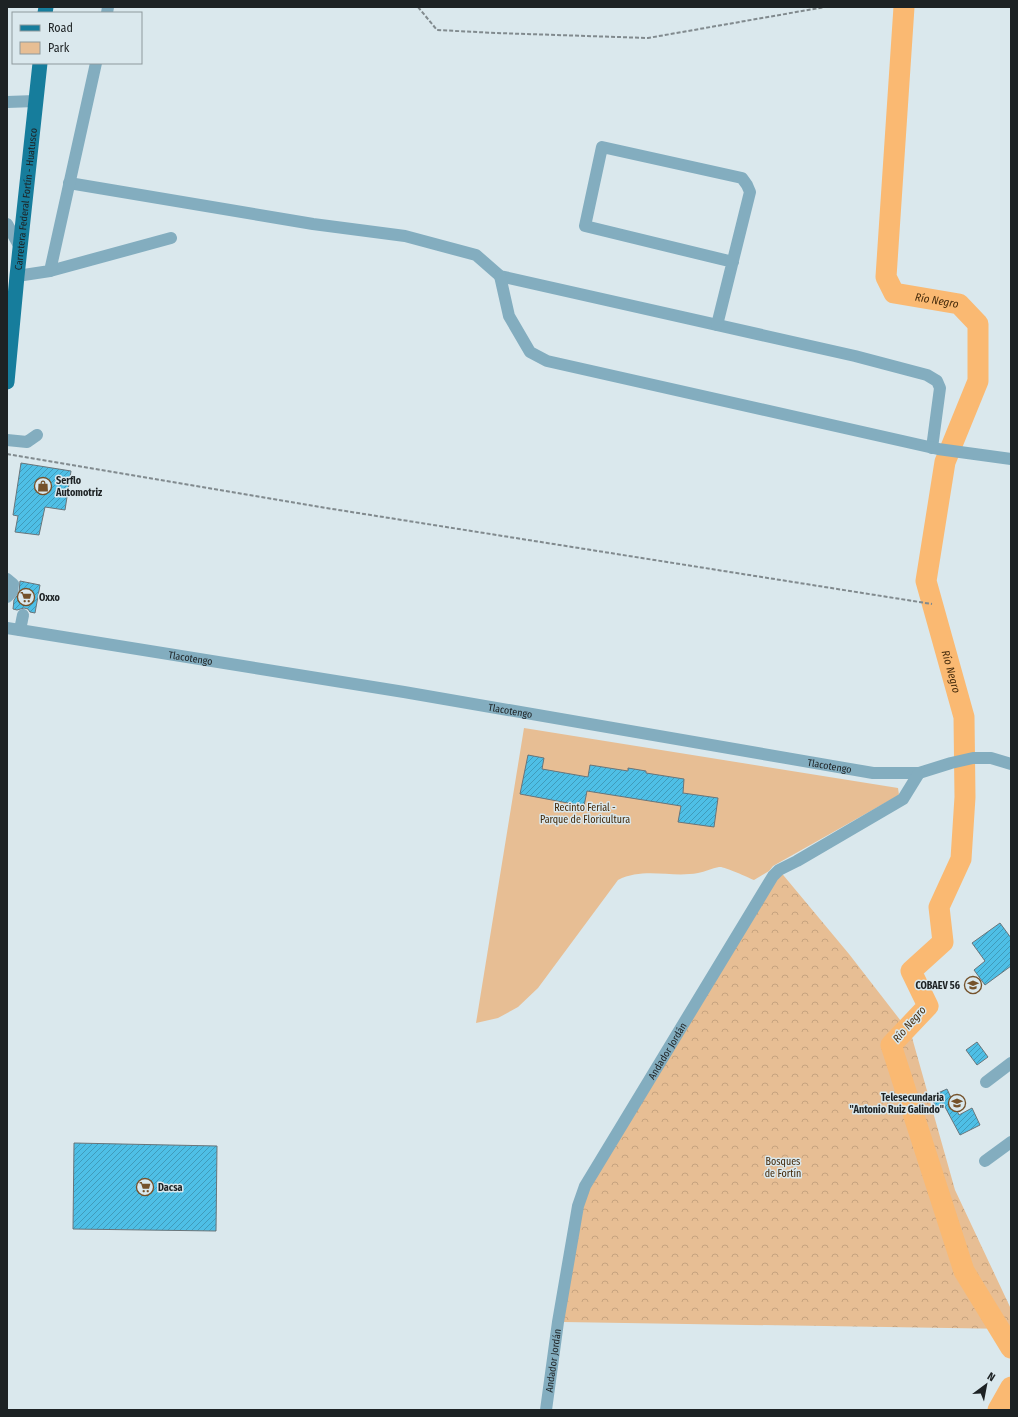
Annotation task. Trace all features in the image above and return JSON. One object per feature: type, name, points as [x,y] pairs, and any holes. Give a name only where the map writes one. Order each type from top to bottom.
[{"type":"main road","name":"Carretera Federal Fortín - Huatusco","points":[[7,382],[40,64]]},
{"type":"street","points":[[50,271],[96,64]]},
{"type":"street","points":[[7,102],[36,101]]},
{"type":"street","points":[[717,325],[733,262],[750,192],[747,185],[742,178],[602,147],[585,226],[733,262]]},
{"type":"street","points":[[69,183],[313,224],[405,236],[476,255],[500,276],[855,356],[927,375],[937,381],[940,388],[935,449]]},
{"type":"street","points":[[7,224],[20,247]]},
{"type":"street","points":[[17,276],[50,271],[171,238]]},
{"type":"street","points":[[500,276],[509,316],[530,352],[547,361],[935,449],[1011,459]]},
{"type":"street","points":[[7,440],[27,442],[37,435]]},
{"type":"street","points":[[7,579],[13,584],[12,592],[7,597]]},
{"type":"street","points":[[20,630],[23,616]]},
{"type":"street","name":"Tlacotengo","points":[[7,628],[419,695],[873,774],[919,773],[951,762],[973,758],[991,758],[1011,764]]},
{"type":"street","name":"Andador Jordán","points":[[546,1410],[562,1299],[578,1206],[585,1186],[773,876],[778,870],[903,799],[919,773]]},
{"type":"street","points":[[986,1082],[1011,1063]]},
{"type":"street","points":[[985,1161],[1011,1142]]},
{"type":"path","points":[[418,7],[437,30],[648,38],[825,7]]},
{"type":"path","points":[[7,454],[320,507],[932,604]]},
{"type":"green space","name":"Recinto Ferial - Parque de Floricultura","points":[[524,728],[898,788],[899,795],[773,866],[769,871],[754,880],[719,867],[688,874],[638,874],[618,880],[538,988],[518,1007],[498,1018],[476,1023]]},
{"type":"green space","name":"Bosques de Fortín","points":[[779,870],[849,954],[911,1034],[955,1190],[1011,1309],[1011,1329],[563,1322],[585,1186]]},
{"type":"building","name":"Serflo Automotriz","points":[[21,463],[71,471],[65,510],[45,507],[39,535],[15,532],[18,516],[13,515]]},
{"type":"building","name":"Oxxo","points":[[20,581],[40,585],[35,613],[24,608],[17,610],[13,609],[14,600],[19,593]]},
{"type":"building","points":[[528,755],[544,758],[542,769],[588,777],[590,765],[628,771],[628,768],[646,771],[646,773],[684,779],[683,793],[718,798],[714,827],[678,822],[681,806],[587,791],[584,806],[520,794]]},
{"type":"building","points":[[1000,923],[1011,938],[1011,966],[985,985],[974,970],[985,961],[972,943]]},
{"type":"building","points":[[977,1042],[988,1057],[977,1065],[966,1050]]},
{"type":"building","points":[[947,1089],[959,1115],[972,1108],[980,1125],[960,1135],[945,1107],[937,1110],[931,1096]]},
{"type":"building","name":"Dacsa","points":[[74,1143],[217,1146],[216,1231],[73,1229]]},
{"type":"waterway","name":"Río Negro","points":[[904,7],[886,277],[894,293],[959,304],[978,324],[978,381],[945,462],[926,581],[964,717],[965,797],[961,859],[939,907],[943,942],[911,971],[928,1006],[891,1045],[964,1271],[1011,1348]]},
{"type":"waterway","name":"Río Negro","points":[[998,1410],[1011,1387]]},
{"type":"place","name":"Serflo Automotriz","points":[[43,486]]},
{"type":"place","name":"Oxxo","points":[[26,597]]},
{"type":"place","name":"COBAEV 56","points":[[973,985]]},
{"type":"place","name":"Telesecundaria \"Antonio Ruiz Galindo\"","points":[[957,1103]]},
{"type":"place","name":"Dacsa","points":[[145,1187]]}]
